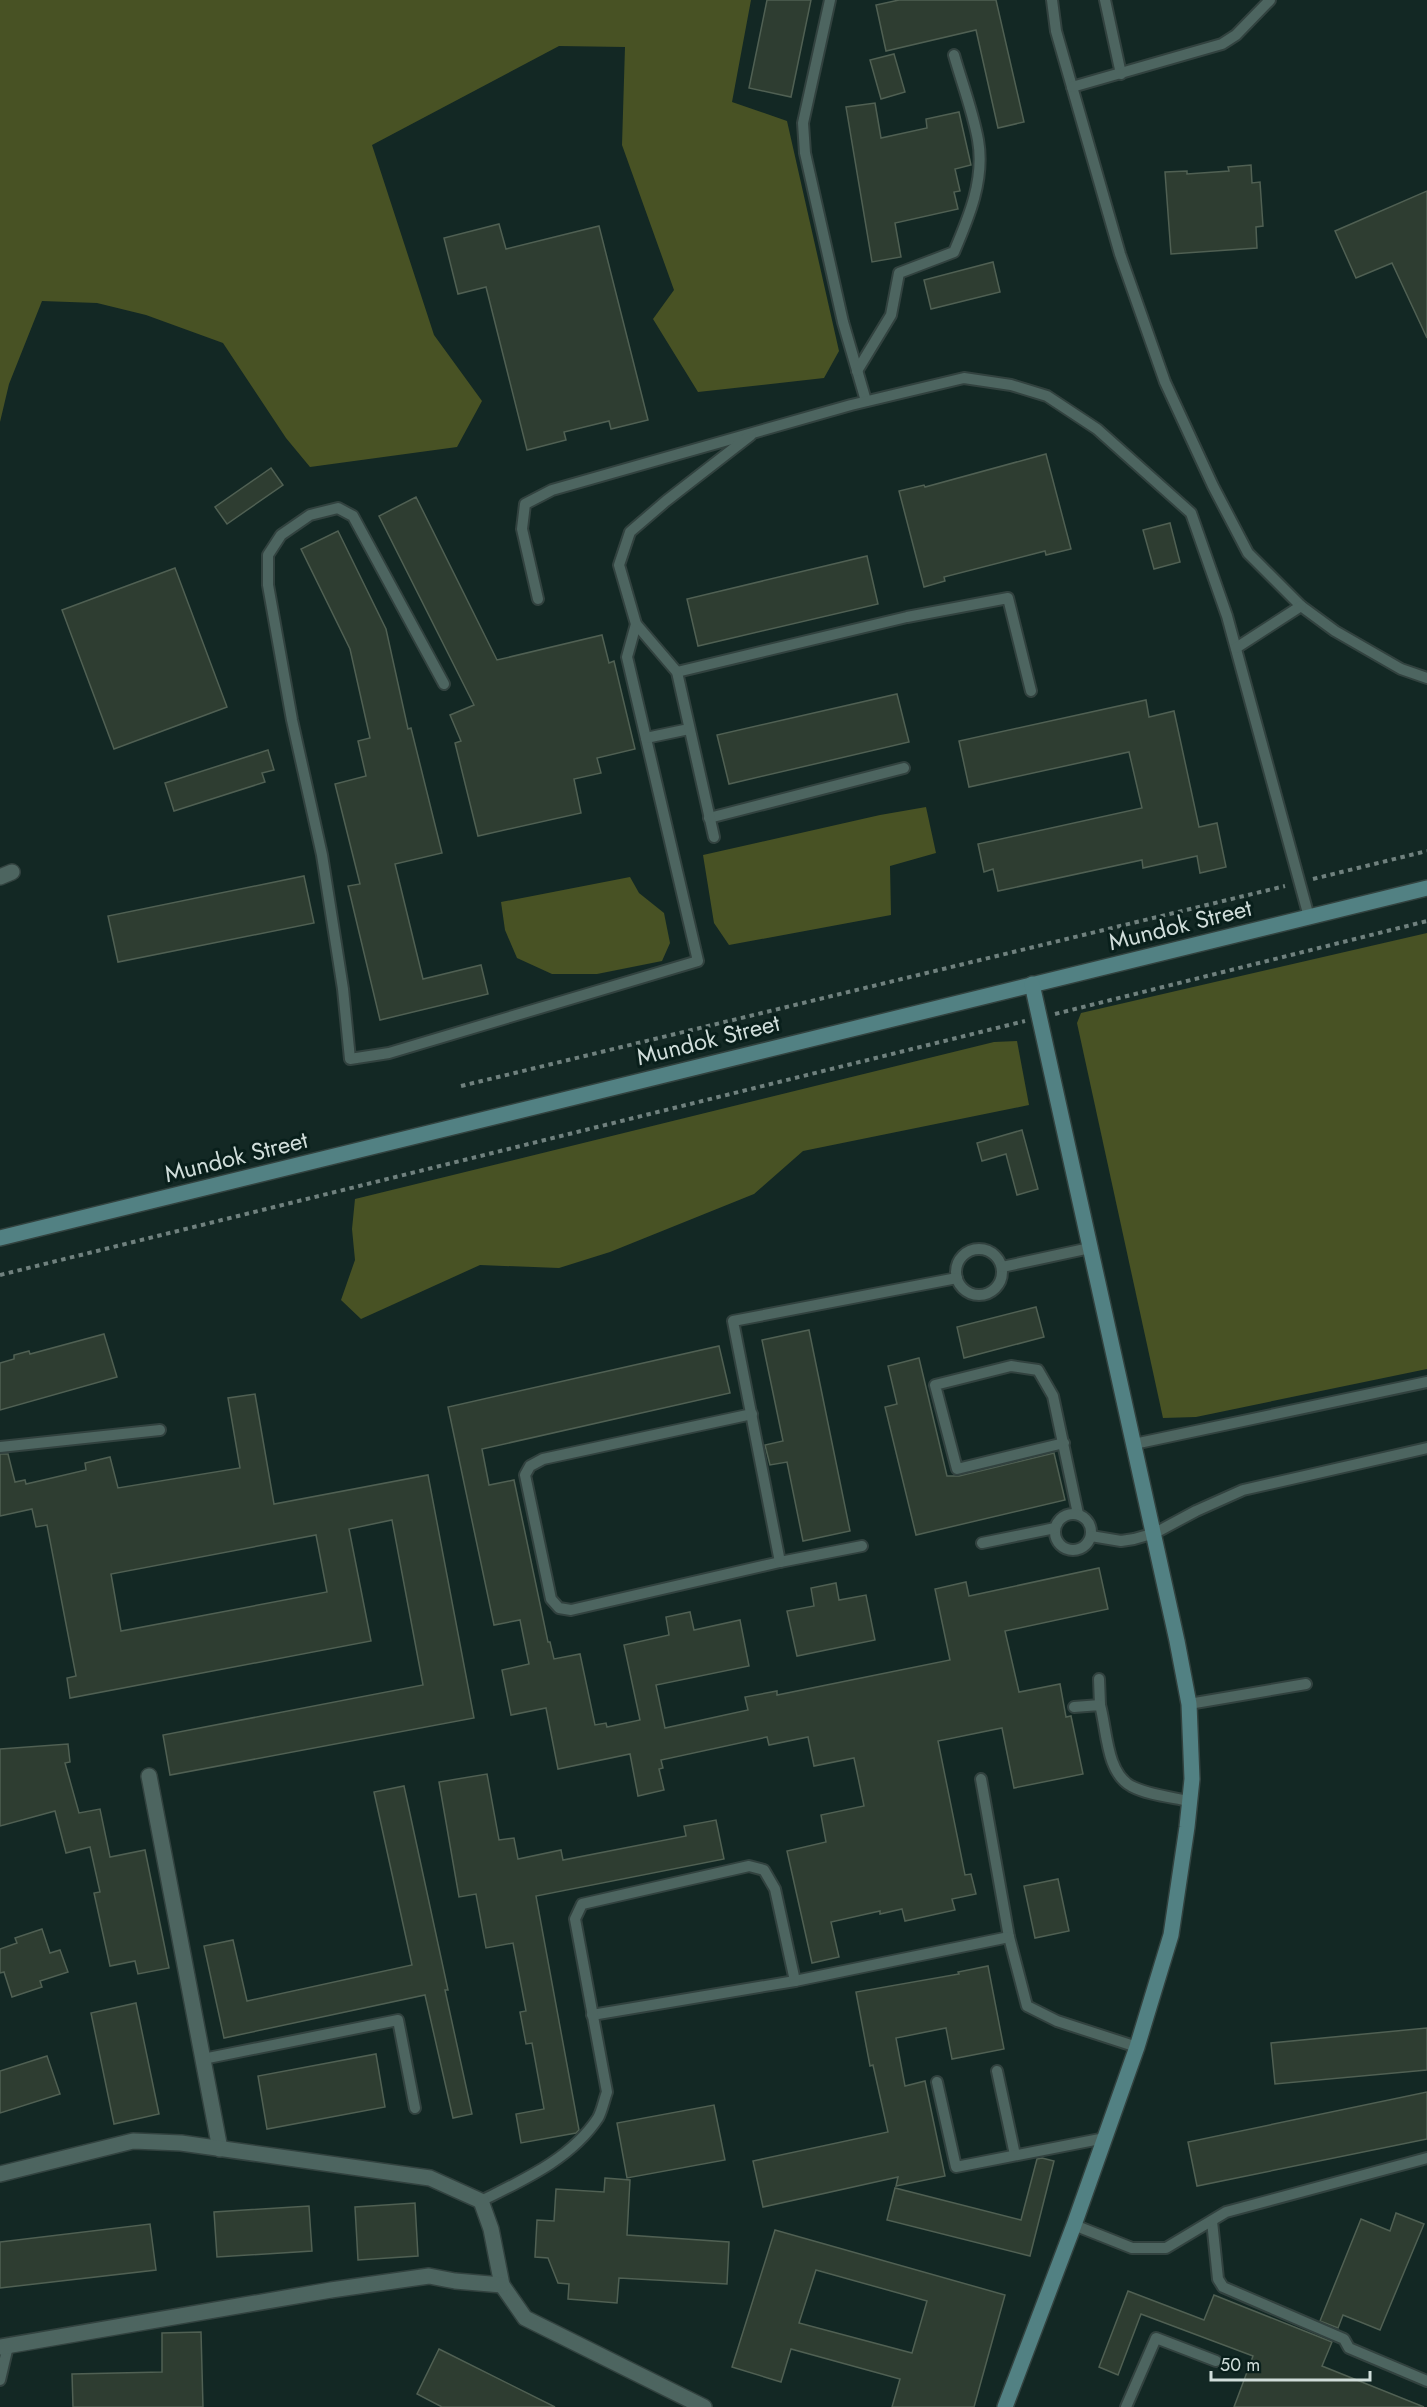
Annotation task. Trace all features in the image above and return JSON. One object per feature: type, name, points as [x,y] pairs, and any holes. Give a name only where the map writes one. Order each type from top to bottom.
[{"type":"street","name":"Mundok Street","points":[[0,1238],[1427,888]]},
{"type":"street","points":[[1005,2407],[1105,2138],[1137,2047],[1171,1935],[1190,1801],[1192,1744],[1190,1704],[1155,1533],[1032,984]]},
{"type":"street","points":[[149,1776],[220,2149]]},
{"type":"street","points":[[0,2175],[133,2141],[181,2143],[430,2178],[481,2201],[491,2229],[502,2285],[525,2318],[704,2407]]},
{"type":"street","points":[[4,2347],[331,2290],[429,2276],[502,2285]]},
{"type":"lane","points":[[830,0],[802,123],[805,153],[843,322],[866,401]]},
{"type":"lane","points":[[1052,0],[1056,31],[1120,254],[1165,382],[1213,486],[1248,553],[1300,606],[1335,630],[1401,669],[1427,678]]},
{"type":"lane","points":[[1105,0],[1121,74]]},
{"type":"lane","points":[[1072,87],[1221,44],[1236,35],[1270,0]]},
{"type":"lane","points":[[857,371],[891,315],[899,273],[954,252],[969,216],[977,185],[978,141],[954,55]]},
{"type":"lane","points":[[538,599],[522,530],[525,504],[552,490],[866,401],[964,378],[1011,385],[1047,396],[1097,429],[1191,513],[1236,648],[1309,917]]},
{"type":"lane","points":[[714,837],[676,672],[636,624],[619,565],[630,532],[756,431]]},
{"type":"lane","points":[[444,684],[353,516],[338,508],[310,515],[281,535],[268,555],[268,585],[291,720],[322,855],[344,989],[350,1059],[389,1053],[698,961],[627,657],[636,624]]},
{"type":"lane","points":[[676,672],[907,617],[1008,598],[1030,691]]},
{"type":"lane","points":[[1236,648],[1300,606]]},
{"type":"lane","points":[[646,738],[689,729]]},
{"type":"lane","points":[[709,818],[904,768]]},
{"type":"lane","points":[[1002,1267],[1090,1248]]},
{"type":"lane","points":[[977,1249],[993,1253],[1002,1267],[1000,1282],[988,1293],[973,1294],[966,1291],[957,1278],[958,1262],[963,1255],[977,1249]]},
{"type":"lane","points":[[780,1562],[734,1321],[957,1278]]},
{"type":"lane","points":[[1064,1443],[957,1469],[935,1385],[1011,1366],[1038,1370],[1053,1396],[1064,1443],[1077,1514]]},
{"type":"lane","points":[[1134,1444],[1427,1382]]},
{"type":"lane","points":[[752,1414],[543,1460],[530,1466],[525,1475],[551,1599],[559,1608],[572,1611],[780,1562],[862,1546]]},
{"type":"lane","points":[[0,1447],[160,1430]]},
{"type":"lane","points":[[1091,1536],[1121,1541],[1155,1533],[1243,1490],[1427,1448]]},
{"type":"lane","points":[[982,1543],[1055,1527],[1064,1516],[1077,1514],[1089,1522],[1091,1536],[1083,1548],[1069,1550],[1057,1542],[1055,1527]]},
{"type":"lane","points":[[1099,1679],[1100,1706],[1110,1754],[1118,1774],[1130,1786],[1190,1801]]},
{"type":"lane","points":[[1190,1704],[1306,1683]]},
{"type":"lane","points":[[1074,1707],[1100,1706]]},
{"type":"lane","points":[[981,1779],[1009,1937],[1027,2006],[1057,2021],[1137,2047]]},
{"type":"lane","points":[[481,2201],[539,2172],[571,2148],[598,2118],[607,2092],[574,1919],[582,1904],[749,1866],[764,1870],[775,1889],[795,1981]]},
{"type":"lane","points":[[592,2015],[795,1981],[1009,1937]]},
{"type":"lane","points":[[203,2059],[398,2020],[415,2108]]},
{"type":"lane","points":[[997,2071],[1015,2155]]},
{"type":"lane","points":[[937,2082],[956,2167],[1105,2138]]},
{"type":"lane","points":[[1074,2224],[1132,2248],[1166,2248],[1227,2212],[1427,2158]]},
{"type":"lane","points":[[1212,2221],[1218,2279],[1223,2287],[1344,2339],[1349,2348],[1427,2381]]},
{"type":"lane","points":[[1126,2407],[1156,2338],[1216,2361]]},
{"type":"lane","points":[[0,2380],[4,2347]]},
{"type":"path","points":[[461,1086],[1427,851]]},
{"type":"path","points":[[0,1275],[1427,921]]},
{"type":"green space","points":[[0,0],[751,0],[732,102],[787,121],[839,351],[824,378],[698,392],[653,319],[674,290],[622,145],[625,47],[559,46],[372,145],[434,335],[482,401],[457,447],[310,467],[286,438],[223,343],[146,315],[97,303],[42,301],[9,384],[0,422]]},
{"type":"green space","points":[[926,807],[936,853],[890,866],[891,915],[729,945],[714,923],[703,855],[880,815]]},
{"type":"green space","points":[[630,877],[639,893],[664,913],[670,943],[662,961],[597,974],[552,974],[517,958],[505,930],[501,902]]},
{"type":"green space","points":[[1427,933],[1427,1369],[1196,1417],[1163,1418],[1077,1023],[1081,1013]]},
{"type":"green space","points":[[1017,1041],[1029,1105],[803,1151],[754,1194],[610,1252],[559,1268],[480,1265],[361,1319],[341,1300],[355,1260],[352,1229],[355,1199],[994,1042]]},
{"type":"building","points":[[767,0],[811,0],[791,97],[749,88]]},
{"type":"building","points":[[899,0],[996,0],[1024,122],[998,128],[976,30],[886,51],[876,5]]},
{"type":"building","points":[[894,54],[905,92],[881,99],[870,60]]},
{"type":"building","points":[[875,103],[881,138],[927,128],[926,119],[959,112],[971,165],[955,169],[960,191],[954,192],[958,209],[895,223],[901,257],[872,262],[846,107]]},
{"type":"building","points":[[1251,165],[1252,183],[1260,182],[1263,226],[1256,227],[1257,248],[1171,254],[1165,172],[1187,171],[1187,174],[1229,171],[1228,167]]},
{"type":"building","points":[[1427,191],[1427,338],[1392,263],[1356,278],[1335,231]]},
{"type":"building","points":[[499,224],[506,249],[599,226],[648,420],[611,429],[609,421],[564,432],[566,440],[527,450],[486,287],[458,294],[444,238]]},
{"type":"building","points":[[993,262],[1000,292],[931,309],[924,280]]},
{"type":"building","points":[[1046,454],[1071,549],[1046,555],[1045,551],[944,577],[945,581],[924,587],[899,491],[924,485],[925,487]]},
{"type":"building","points":[[271,468],[283,485],[227,524],[215,507]]},
{"type":"building","points":[[416,497],[497,660],[602,635],[609,663],[614,661],[635,749],[597,758],[601,773],[574,779],[581,813],[478,836],[455,743],[461,741],[450,715],[474,705],[379,516]]},
{"type":"building","points":[[1170,523],[1180,562],[1154,569],[1143,530]]},
{"type":"building","points":[[338,531],[386,629],[408,729],[411,728],[442,853],[395,864],[423,979],[481,965],[488,994],[380,1020],[348,886],[360,884],[335,784],[366,776],[358,741],[370,738],[350,649],[301,549]]},
{"type":"building","points":[[867,556],[878,604],[698,646],[687,599]]},
{"type":"building","points":[[175,568],[227,707],[114,749],[62,610]]},
{"type":"building","points":[[897,694],[909,742],[729,784],[717,735]]},
{"type":"building","points":[[1146,700],[1149,717],[1174,711],[1199,827],[1217,823],[1226,867],[1200,873],[1197,856],[1143,868],[1142,860],[998,891],[993,869],[984,872],[978,844],[1142,808],[1129,752],[969,787],[959,741]]},
{"type":"building","points":[[268,750],[274,770],[262,773],[265,782],[174,811],[165,783]]},
{"type":"building","points":[[304,876],[314,923],[118,962],[108,916]]},
{"type":"building","points":[[1022,1130],[1038,1189],[1017,1195],[1006,1154],[982,1161],[977,1143]]},
{"type":"building","points":[[1036,1307],[1044,1337],[964,1358],[957,1327]]},
{"type":"building","points":[[809,1330],[850,1531],[803,1541],[787,1462],[770,1465],[765,1445],[783,1441],[762,1340]]},
{"type":"building","points":[[104,1334],[117,1377],[0,1410],[0,1363],[14,1359],[14,1355],[29,1351],[30,1354]]},
{"type":"building","points":[[719,1346],[730,1393],[482,1449],[489,1485],[514,1480],[548,1642],[550,1642],[554,1659],[580,1654],[595,1725],[606,1723],[607,1727],[640,1720],[624,1645],[669,1635],[666,1617],[690,1612],[694,1630],[740,1620],[749,1666],[656,1685],[665,1728],[748,1710],[745,1697],[777,1691],[777,1695],[950,1660],[935,1589],[966,1582],[969,1596],[1099,1568],[1108,1609],[1005,1631],[1019,1692],[1060,1684],[1066,1717],[1071,1716],[1083,1774],[1014,1788],[1002,1728],[938,1741],[965,1875],[971,1874],[976,1894],[952,1899],[955,1910],[905,1921],[902,1909],[880,1914],[880,1911],[831,1922],[839,1957],[812,1963],[787,1851],[826,1842],[821,1815],[864,1806],[854,1758],[814,1766],[808,1737],[769,1745],[767,1737],[661,1760],[663,1768],[659,1769],[664,1790],[638,1796],[630,1754],[558,1769],[546,1708],[511,1715],[502,1670],[529,1664],[520,1620],[494,1625],[448,1407]]},
{"type":"building","points":[[919,1358],[947,1476],[959,1476],[1054,1453],[1065,1500],[916,1535],[885,1407],[897,1404],[888,1366]]},
{"type":"building","points":[[255,1394],[274,1504],[428,1475],[474,1718],[170,1775],[163,1735],[423,1685],[392,1520],[349,1529],[371,1641],[70,1698],[67,1678],[76,1676],[47,1525],[36,1527],[32,1509],[0,1516],[0,1454],[8,1454],[15,1482],[25,1480],[26,1484],[86,1470],[85,1463],[110,1457],[118,1488],[240,1468],[228,1398]],"holes":[[[316,1535],[327,1592],[121,1631],[111,1574]]]},
{"type":"building","points":[[836,1583],[839,1600],[866,1595],[875,1640],[797,1656],[787,1611],[814,1606],[811,1588]]},
{"type":"building","points":[[68,1744],[70,1762],[65,1763],[79,1813],[100,1809],[110,1857],[145,1850],[169,1968],[138,1974],[135,1961],[110,1966],[94,1893],[100,1892],[90,1847],[66,1853],[55,1811],[0,1826],[0,1749]]},
{"type":"building","points":[[487,1774],[499,1840],[514,1838],[518,1859],[561,1850],[563,1860],[686,1836],[684,1826],[716,1820],[724,1859],[536,1896],[579,2130],[576,2133],[521,2143],[516,2114],[544,2109],[532,2043],[526,2044],[520,2012],[526,2011],[513,1943],[486,1948],[476,1894],[459,1897],[439,1782]]},
{"type":"building","points":[[404,1786],[472,2114],[453,2118],[425,1995],[224,2038],[204,1946],[233,1940],[247,2001],[412,1965],[374,1792]]},
{"type":"building","points":[[1058,1879],[1069,1931],[1035,1938],[1024,1886]]},
{"type":"building","points":[[42,1929],[50,1953],[60,1950],[68,1972],[40,1981],[42,1987],[12,1997],[4,1972],[0,1973],[0,1949],[17,1943],[15,1938]]},
{"type":"building","points":[[988,1966],[1004,2049],[952,2059],[946,2028],[896,2038],[905,2086],[925,2081],[945,2176],[896,2186],[898,2177],[763,2207],[753,2161],[888,2132],[873,2065],[870,2066],[856,1992],[959,1974],[958,1972]]},
{"type":"building","points":[[136,2003],[159,2114],[114,2124],[91,2013]]},
{"type":"building","points":[[1427,2028],[1427,2070],[1275,2084],[1271,2043]]},
{"type":"building","points":[[376,2054],[385,2107],[267,2129],[258,2076]]},
{"type":"building","points":[[47,2056],[60,2094],[0,2113],[0,2071]]},
{"type":"building","points":[[1427,2092],[1427,2139],[1197,2186],[1188,2142]]},
{"type":"building","points":[[714,2105],[725,2160],[627,2178],[617,2123]]},
{"type":"building","points":[[1037,2159],[1054,2161],[1030,2256],[887,2220],[895,2188],[1021,2220]]},
{"type":"building","points":[[605,2178],[630,2180],[627,2235],[729,2242],[727,2284],[619,2278],[617,2303],[568,2299],[569,2284],[558,2283],[548,2258],[535,2257],[537,2220],[554,2221],[556,2189],[604,2192]]},
{"type":"building","points":[[415,2203],[418,2256],[358,2260],[355,2207]]},
{"type":"building","points":[[309,2206],[312,2251],[217,2257],[214,2212]]},
{"type":"building","points":[[1396,2213],[1424,2224],[1380,2330],[1343,2315],[1338,2328],[1320,2321],[1361,2219],[1390,2231]]},
{"type":"building","points":[[150,2224],[156,2270],[0,2288],[0,2242]]},
{"type":"building","points":[[775,2230],[1005,2295],[974,2407],[892,2407],[900,2379],[791,2349],[781,2382],[732,2367]],"holes":[[[816,2270],[927,2301],[912,2353],[799,2323]]]},
{"type":"building","points":[[1128,2291],[1204,2320],[1214,2295],[1332,2342],[1322,2366],[1424,2407],[1234,2407],[1253,2356],[1141,2314],[1118,2375],[1099,2367]]},
{"type":"building","points":[[201,2332],[203,2407],[73,2407],[72,2374],[162,2372],[162,2333]]},
{"type":"building","points":[[439,2349],[555,2407],[442,2407],[417,2394]]}]
